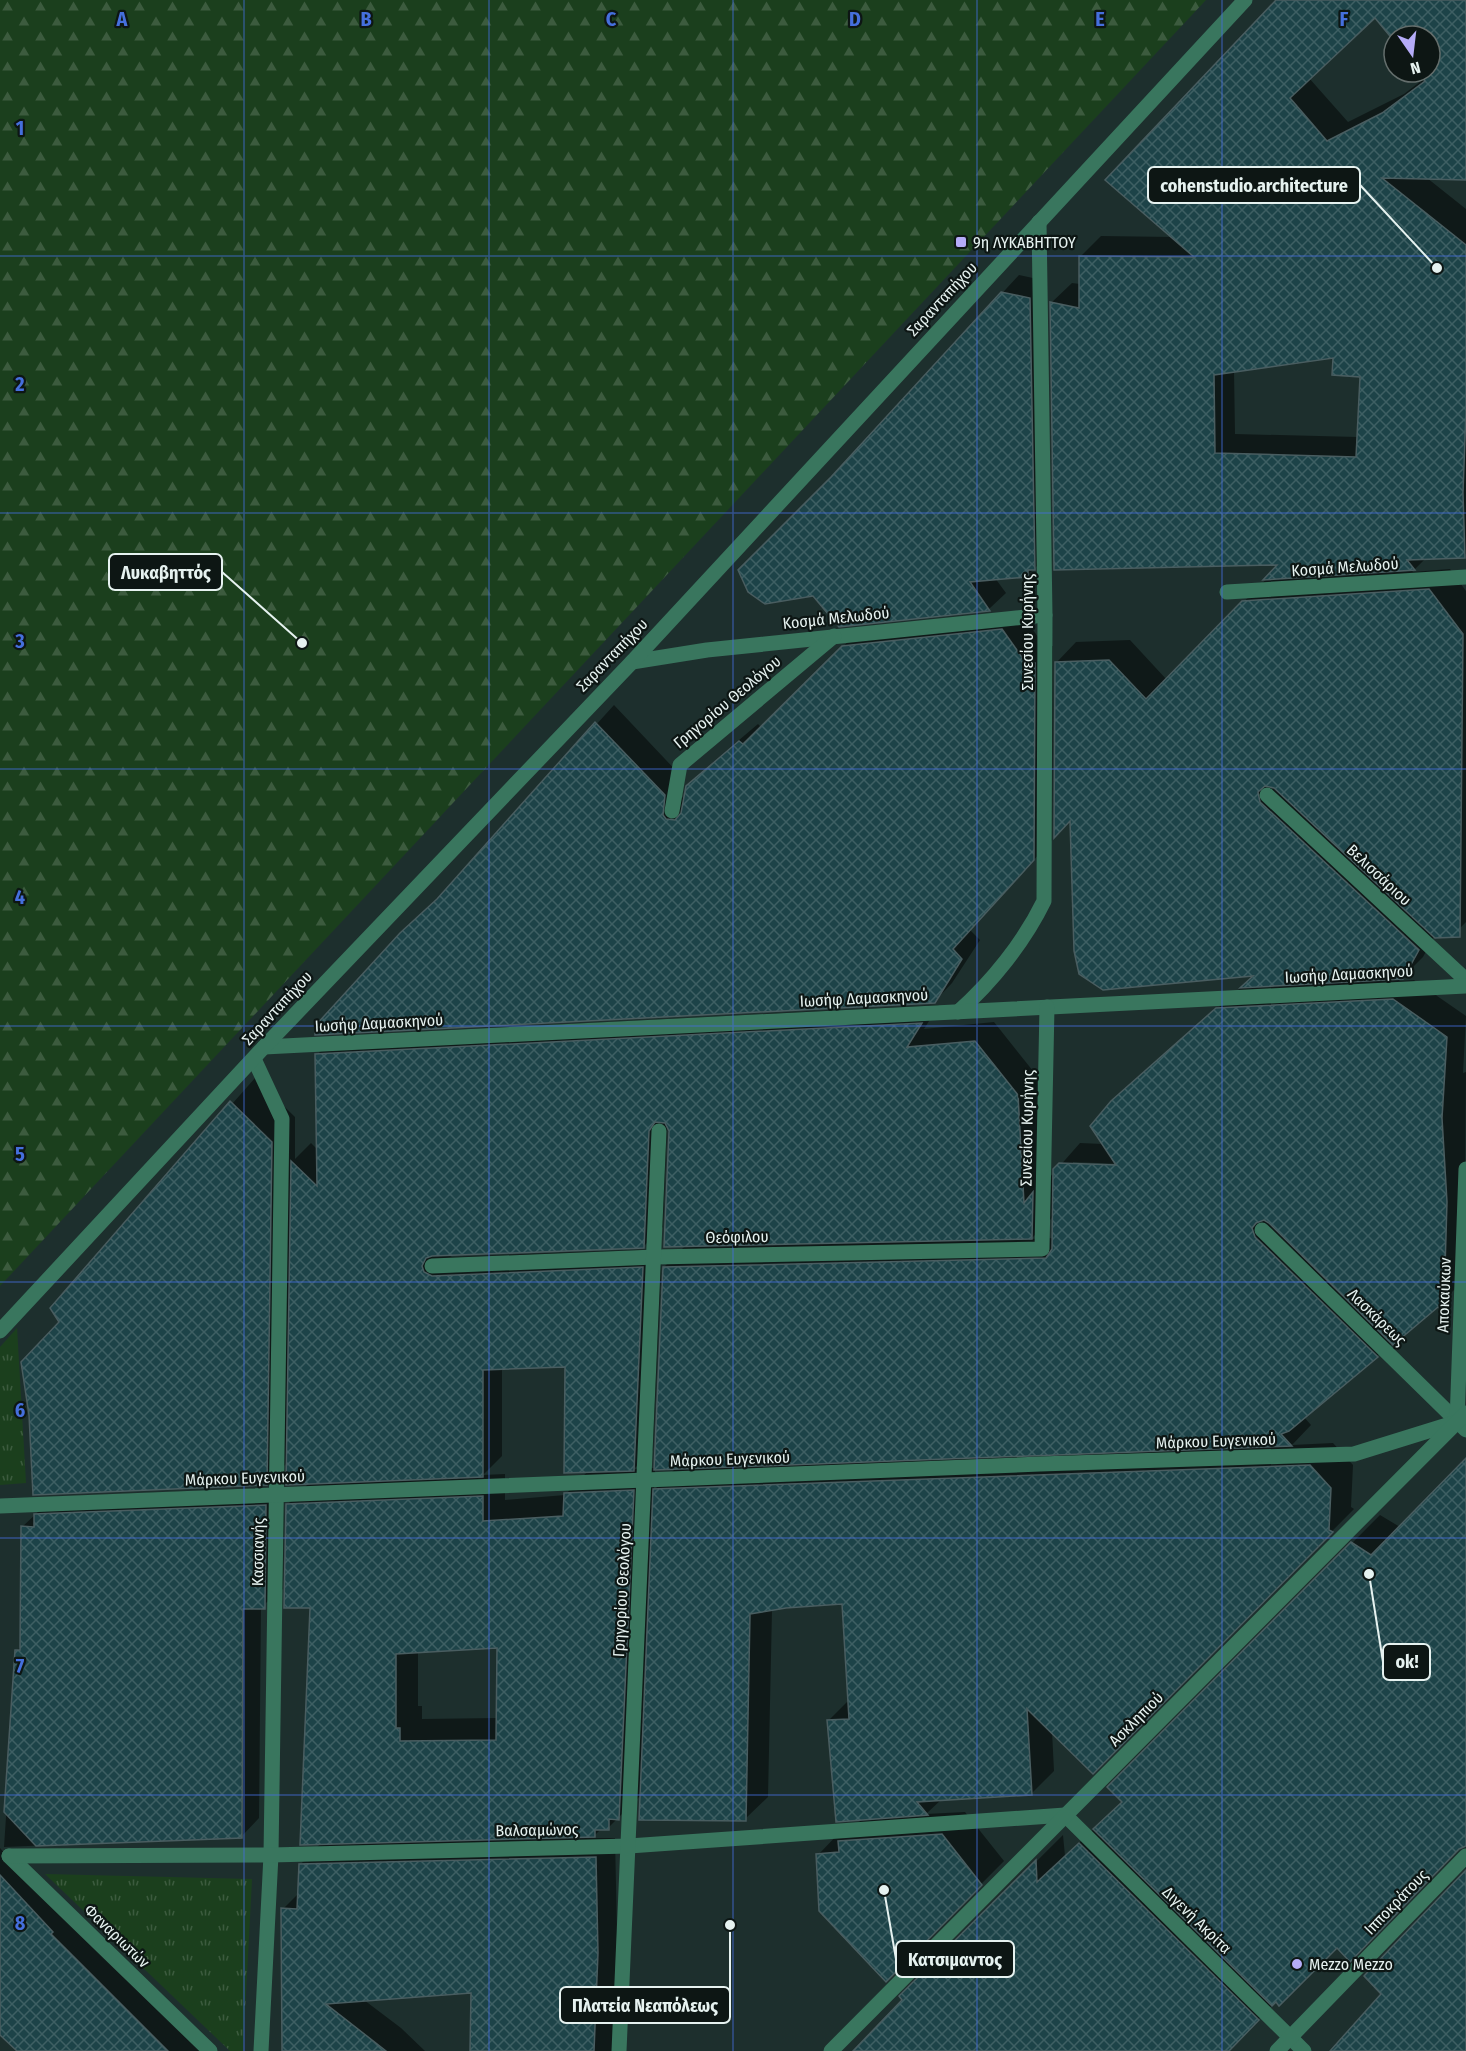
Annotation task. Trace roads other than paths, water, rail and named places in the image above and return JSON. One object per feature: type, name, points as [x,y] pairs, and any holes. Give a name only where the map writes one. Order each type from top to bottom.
[{"type":"street","name":"Σαρανταπήχου","points":[[0,1331],[259,1053],[632,662],[1245,0]]},
{"type":"street","name":"Συνεσίου Κυρήνης","points":[[958,1012],[978,994],[998,970],[1035,920],[1044,901],[1045,615],[1039,222]]},
{"type":"street","name":"Κοσμά Μελωδού","points":[[1227,592],[1466,577]]},
{"type":"street","name":"Κοσμά Μελωδού","points":[[632,662],[707,650],[1045,615]]},
{"type":"street","name":"Γρηγορίου Θεολόγου","points":[[672,811],[680,765],[834,636]]},
{"type":"street","name":"Βελισσάριου","points":[[1267,795],[1466,980]]},
{"type":"street","name":"Ιωσήφ Δαμασκηνού","points":[[259,1053],[1047,1007],[1466,986]]},
{"type":"street","name":"Συνεσίου Κυρήνης","points":[[1042,1249],[1047,1007]]},
{"type":"street","name":"Κασσιανής","points":[[259,1053],[282,1119],[271,1855],[261,2051]]},
{"type":"street","name":"Γρηγορίου Θεολόγου","points":[[619,2051],[659,1131]]},
{"type":"street","name":"Αποκαύκων","points":[[1463,1422],[1466,1169]]},
{"type":"street","name":"Λασκάρεως","points":[[1262,1230],[1463,1422]]},
{"type":"street","name":"Θεόφιλου","points":[[432,1266],[655,1257],[1042,1249]]},
{"type":"street","name":"Μάρκου Ευγενικού","points":[[0,1506],[1354,1454],[1463,1422]]},
{"type":"street","name":"Ασκληπιού","points":[[831,2051],[1065,1815],[1463,1422]]},
{"type":"street","name":"Βαλσαμώνος","points":[[3,1856],[271,1855],[629,1846],[1065,1815]]},
{"type":"street","name":"Διγενή Ακρίτα","points":[[1065,1815],[1304,2051]]},
{"type":"street","name":"Φαναριωτών","points":[[3,1856],[210,2051]]},
{"type":"street","name":"Ιπποκράτους","points":[[1277,2051],[1466,1856]]},
{"type":"place","name":"9η ΛΥΚΑΒΗΤΤΟΥ","points":[[961,242]]},
{"type":"place","name":"cohenstudio.architecture","points":[[1437,268]]},
{"type":"place","name":"Λυκαβηττός","points":[[302,643]]},
{"type":"place","name":"ok!","points":[[1369,1574]]},
{"type":"place","name":"Κατσιμαντος","points":[[884,1890]]},
{"type":"place","name":"Πλατεία Νεαπόλεως","points":[[730,1925]]},
{"type":"place","name":"Mezzo Mezzo","points":[[1297,1964]]}]
